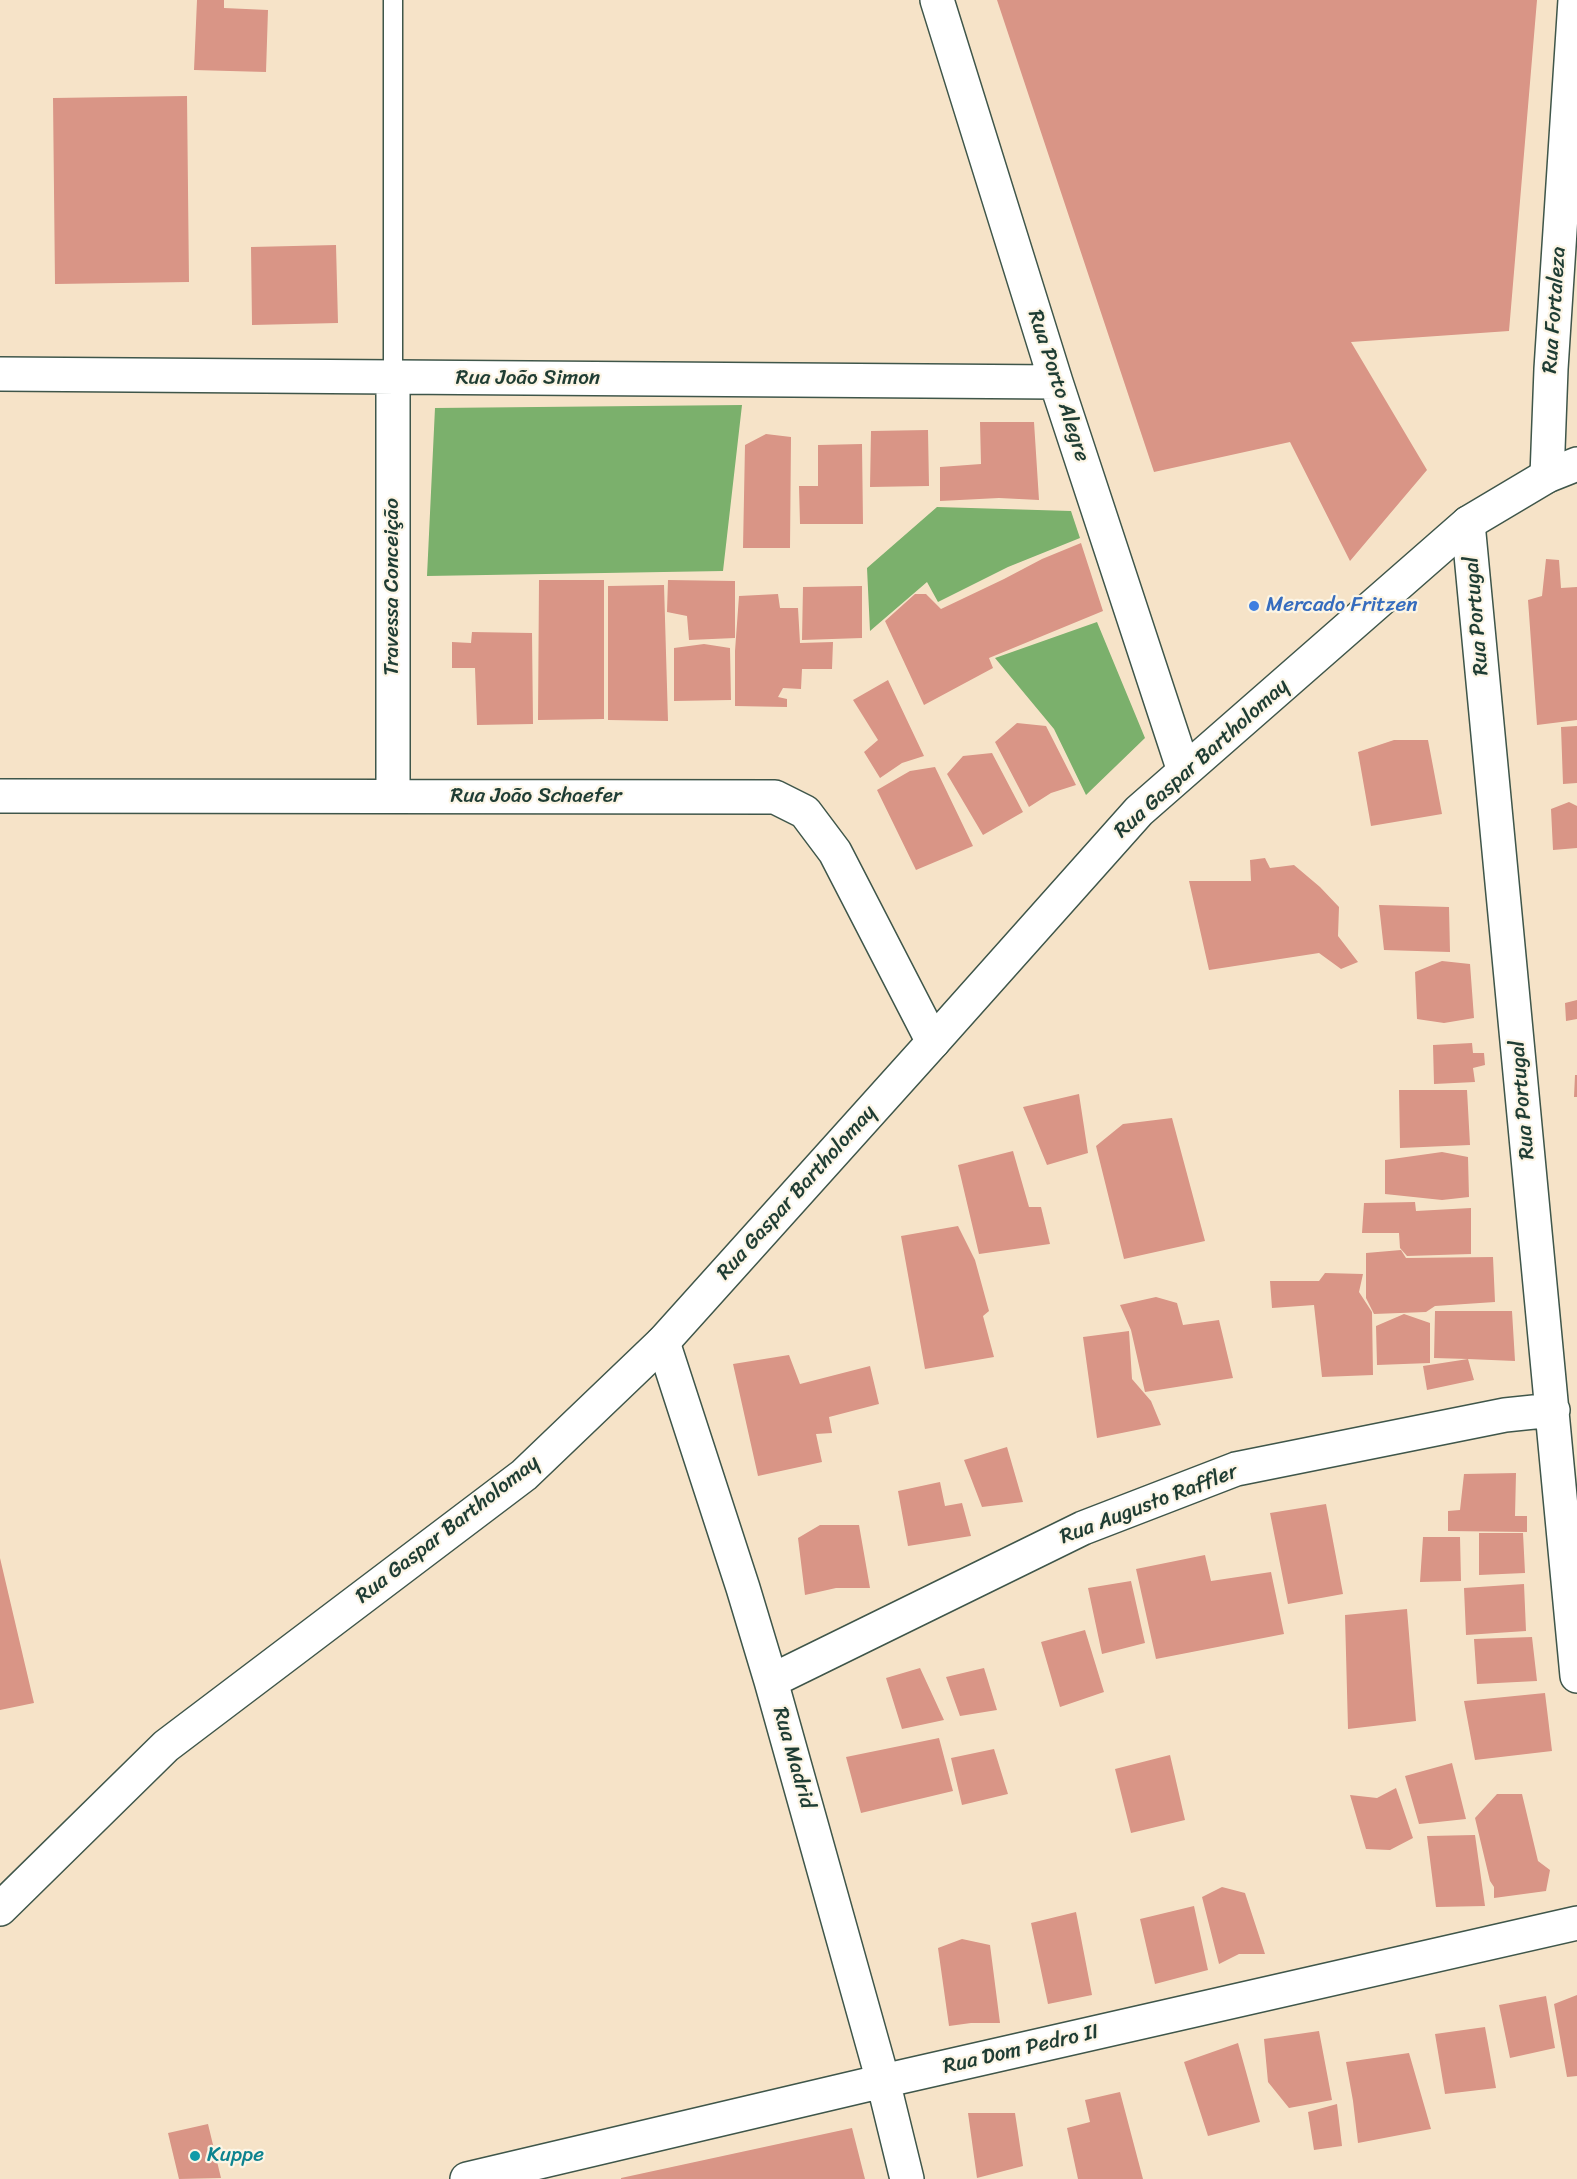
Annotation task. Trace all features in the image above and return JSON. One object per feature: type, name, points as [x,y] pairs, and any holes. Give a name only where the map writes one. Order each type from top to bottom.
[{"type":"street","name":"Rua Porto Alegre","points":[[938,0],[1056,382],[1184,771]]},
{"type":"street","name":"Rua Fortaleza","points":[[1562,470],[1551,369],[1575,0]]},
{"type":"street","name":"Rua João Simon","points":[[0,374],[1056,382]]},
{"type":"street","name":"Travessa Conceição","points":[[393,378],[393,796]]},
{"type":"street","name":"Rua Gaspar Bartholomay","points":[[0,1909],[166,1746],[524,1475],[663,1342],[1139,811],[1468,523],[1562,470]]},
{"type":"street","name":"Rua Portugal","points":[[1468,523],[1577,1676]]},
{"type":"street","name":"Rua João Schaefer","points":[[0,796],[775,797],[805,812],[835,852],[933,1042]]},
{"type":"street","name":"Rua Madrid","points":[[663,1342],[771,1681],[883,2081],[907,2179]]},
{"type":"street","name":"Rua Augusto Raffler","points":[[771,1681],[1083,1528],[1236,1469],[1505,1415],[1553,1410]]},
{"type":"street","name":"Rua Dom Pedro II","points":[[467,2179],[883,2081],[1577,1923]]},
{"type":"lane","points":[[393,0],[393,378]]},
{"type":"green space","points":[[742,405],[723,571],[427,576],[435,408]]},
{"type":"green space","points":[[937,507],[1071,511],[1080,538],[1008,567],[938,602],[927,582],[870,631],[867,568]]},
{"type":"green space","points":[[1097,622],[1145,738],[1086,795],[1054,729],[995,658]]},
{"type":"building","points":[[197,0],[224,0],[224,8],[268,10],[266,72],[194,70]]},
{"type":"building","points":[[997,0],[1537,0],[1509,331],[1351,342],[1427,470],[1350,561],[1290,442],[1154,472]]},
{"type":"building","points":[[187,96],[189,282],[55,284],[53,98]]},
{"type":"building","points":[[336,245],[338,323],[252,325],[251,247]]},
{"type":"building","points":[[980,422],[1034,422],[1039,500],[999,498],[940,501],[940,467],[981,464]]},
{"type":"building","points":[[928,430],[929,486],[870,487],[871,431]]},
{"type":"building","points":[[766,434],[791,437],[790,548],[743,548],[745,445]]},
{"type":"building","points":[[862,444],[863,524],[800,524],[799,486],[818,486],[818,445]]},
{"type":"building","points":[[1081,543],[1103,611],[989,658],[993,668],[924,705],[885,621],[915,594],[926,594],[941,609],[1042,559]]},
{"type":"building","points":[[1546,559],[1559,560],[1561,588],[1577,587],[1577,720],[1537,725],[1528,600],[1542,596]]},
{"type":"building","points":[[539,580],[604,580],[604,719],[538,720]]},
{"type":"building","points":[[668,580],[735,581],[735,638],[689,640],[687,616],[667,612]]},
{"type":"building","points":[[664,585],[668,721],[608,720],[608,586]]},
{"type":"building","points":[[862,586],[862,638],[802,640],[803,587]]},
{"type":"building","points":[[778,594],[780,608],[798,608],[800,643],[833,642],[832,669],[802,669],[801,689],[783,688],[778,697],[787,699],[787,707],[735,706],[735,651],[739,596]]},
{"type":"building","points":[[472,632],[532,633],[533,724],[477,725],[475,668],[452,668],[452,642],[471,643]]},
{"type":"building","points":[[704,644],[730,648],[731,700],[674,701],[674,648]]},
{"type":"building","points":[[888,680],[924,756],[902,763],[880,778],[864,752],[878,740],[853,700]]},
{"type":"building","points":[[1017,723],[1046,726],[1076,785],[1051,793],[1029,807],[995,742]]},
{"type":"building","points":[[1577,726],[1577,783],[1563,784],[1561,727]]},
{"type":"building","points":[[1394,740],[1428,740],[1442,814],[1371,826],[1358,752]]},
{"type":"building","points":[[992,753],[1023,812],[983,835],[947,774],[963,756]]},
{"type":"building","points":[[935,767],[973,846],[916,870],[877,790],[910,771]]},
{"type":"building","points":[[1569,802],[1577,806],[1577,848],[1553,850],[1551,809]]},
{"type":"building","points":[[1265,858],[1270,868],[1294,865],[1339,907],[1338,936],[1358,962],[1341,969],[1319,953],[1209,970],[1189,881],[1251,881],[1250,860]]},
{"type":"building","points":[[1379,905],[1449,907],[1450,952],[1384,950]]},
{"type":"building","points":[[1442,961],[1470,964],[1474,1018],[1444,1023],[1417,1019],[1415,972]]},
{"type":"building","points":[[1577,1000],[1577,1019],[1566,1021],[1565,1003]]},
{"type":"building","points":[[1472,1043],[1473,1053],[1484,1053],[1485,1065],[1473,1068],[1475,1082],[1434,1084],[1433,1045]]},
{"type":"building","points":[[1575,1075],[1577,1075],[1577,1097],[1574,1097]]},
{"type":"building","points":[[1399,1090],[1467,1090],[1470,1145],[1400,1148]]},
{"type":"building","points":[[1079,1094],[1088,1153],[1047,1165],[1023,1107]]},
{"type":"building","points":[[1172,1118],[1205,1241],[1124,1259],[1096,1146],[1123,1124]]},
{"type":"building","points":[[1013,1151],[1029,1207],[1041,1207],[1050,1244],[979,1254],[958,1165]]},
{"type":"building","points":[[1442,1152],[1468,1157],[1469,1197],[1442,1200],[1385,1194],[1385,1160]]},
{"type":"building","points":[[1415,1202],[1416,1211],[1471,1208],[1471,1254],[1407,1256],[1400,1248],[1399,1233],[1362,1233],[1364,1203]]},
{"type":"building","points":[[958,1226],[975,1260],[989,1311],[983,1316],[994,1357],[925,1369],[901,1236]]},
{"type":"building","points":[[1401,1250],[1406,1258],[1493,1257],[1495,1302],[1435,1306],[1426,1312],[1374,1314],[1366,1298],[1366,1253]]},
{"type":"building","points":[[1325,1273],[1363,1274],[1359,1292],[1372,1312],[1373,1375],[1322,1377],[1314,1305],[1272,1308],[1270,1281],[1319,1281]]},
{"type":"building","points":[[1156,1297],[1177,1303],[1183,1325],[1219,1320],[1233,1378],[1145,1392],[1131,1330],[1120,1305]]},
{"type":"building","points":[[1435,1311],[1512,1311],[1515,1361],[1434,1358]]},
{"type":"building","points":[[1404,1314],[1430,1323],[1430,1363],[1377,1365],[1376,1326]]},
{"type":"building","points":[[1129,1331],[1132,1379],[1151,1401],[1161,1425],[1097,1438],[1083,1337]]},
{"type":"building","points":[[789,1355],[800,1384],[870,1366],[879,1404],[829,1417],[832,1433],[816,1434],[822,1462],[758,1476],[733,1364]]},
{"type":"building","points":[[1468,1359],[1474,1380],[1427,1390],[1423,1366]]},
{"type":"building","points":[[1007,1447],[1023,1502],[982,1507],[964,1460]]},
{"type":"building","points":[[1516,1473],[1515,1516],[1527,1516],[1527,1532],[1448,1531],[1448,1511],[1460,1510],[1464,1474]]},
{"type":"building","points":[[940,1482],[945,1506],[962,1503],[971,1536],[908,1546],[898,1491]]},
{"type":"building","points":[[1326,1504],[1343,1594],[1288,1604],[1270,1513]]},
{"type":"building","points":[[820,1525],[859,1525],[870,1588],[836,1588],[805,1595],[798,1538]]},
{"type":"building","points":[[1479,1533],[1523,1533],[1525,1573],[1479,1575]]},
{"type":"building","points":[[1423,1537],[1460,1537],[1461,1581],[1420,1582]]},
{"type":"building","points":[[1205,1555],[1211,1581],[1271,1572],[1284,1634],[1156,1659],[1136,1569]]},
{"type":"building","points":[[0,1558],[34,1703],[0,1710]]},
{"type":"building","points":[[1131,1581],[1145,1643],[1102,1654],[1088,1588]]},
{"type":"building","points":[[1524,1584],[1526,1631],[1466,1635],[1464,1588]]},
{"type":"building","points":[[1407,1609],[1416,1721],[1348,1729],[1345,1615]]},
{"type":"building","points":[[1085,1630],[1104,1692],[1060,1707],[1041,1642]]},
{"type":"building","points":[[1532,1637],[1537,1681],[1477,1684],[1474,1639]]},
{"type":"building","points":[[920,1668],[944,1720],[902,1729],[886,1678]]},
{"type":"building","points":[[984,1668],[997,1710],[960,1716],[946,1677]]},
{"type":"building","points":[[1545,1693],[1552,1751],[1475,1760],[1464,1701]]},
{"type":"building","points":[[939,1738],[953,1791],[861,1813],[846,1757]]},
{"type":"building","points":[[994,1749],[1008,1794],[962,1805],[951,1758]]},
{"type":"building","points":[[1170,1755],[1185,1820],[1131,1833],[1115,1769]]},
{"type":"building","points":[[1452,1763],[1466,1819],[1419,1824],[1405,1776]]},
{"type":"building","points":[[1396,1788],[1413,1838],[1390,1850],[1366,1849],[1350,1795],[1377,1798]]},
{"type":"building","points":[[1497,1794],[1522,1794],[1538,1861],[1550,1870],[1546,1891],[1494,1898],[1494,1887],[1490,1881],[1475,1818]]},
{"type":"building","points":[[1475,1835],[1485,1906],[1436,1907],[1427,1836]]},
{"type":"building","points":[[1222,1887],[1245,1893],[1265,1954],[1239,1954],[1219,1964],[1202,1897]]},
{"type":"building","points":[[1194,1906],[1208,1970],[1155,1984],[1140,1919]]},
{"type":"building","points":[[1076,1912],[1092,1995],[1048,2004],[1031,1923]]},
{"type":"building","points":[[962,1939],[990,1945],[1000,2023],[949,2026],[938,1948]]},
{"type":"building","points":[[1577,1995],[1577,2076],[1567,2077],[1554,2004]]},
{"type":"building","points":[[1546,1996],[1555,2048],[1510,2058],[1499,2005]]},
{"type":"building","points":[[1485,2027],[1496,2088],[1445,2094],[1435,2034]]},
{"type":"building","points":[[1319,2031],[1332,2100],[1289,2108],[1268,2082],[1264,2039]]},
{"type":"building","points":[[1238,2043],[1260,2122],[1208,2136],[1184,2062]]},
{"type":"building","points":[[1409,2053],[1431,2129],[1358,2143],[1346,2062]]},
{"type":"building","points":[[1120,2092],[1143,2179],[1078,2179],[1067,2128],[1090,2122],[1085,2100]]},
{"type":"building","points":[[1337,2104],[1342,2146],[1314,2150],[1308,2112]]},
{"type":"building","points":[[968,2113],[1015,2113],[1023,2166],[977,2178]]},
{"type":"building","name":"Kuppe","points":[[208,2124],[221,2178],[179,2179],[168,2133]]},
{"type":"building","points":[[852,2128],[865,2179],[621,2179],[621,2178]]},
{"type":"place","name":"Mercado Fritzen","points":[[1254,606]]},
{"type":"place","name":"Kuppe","points":[[195,2156]]}]
